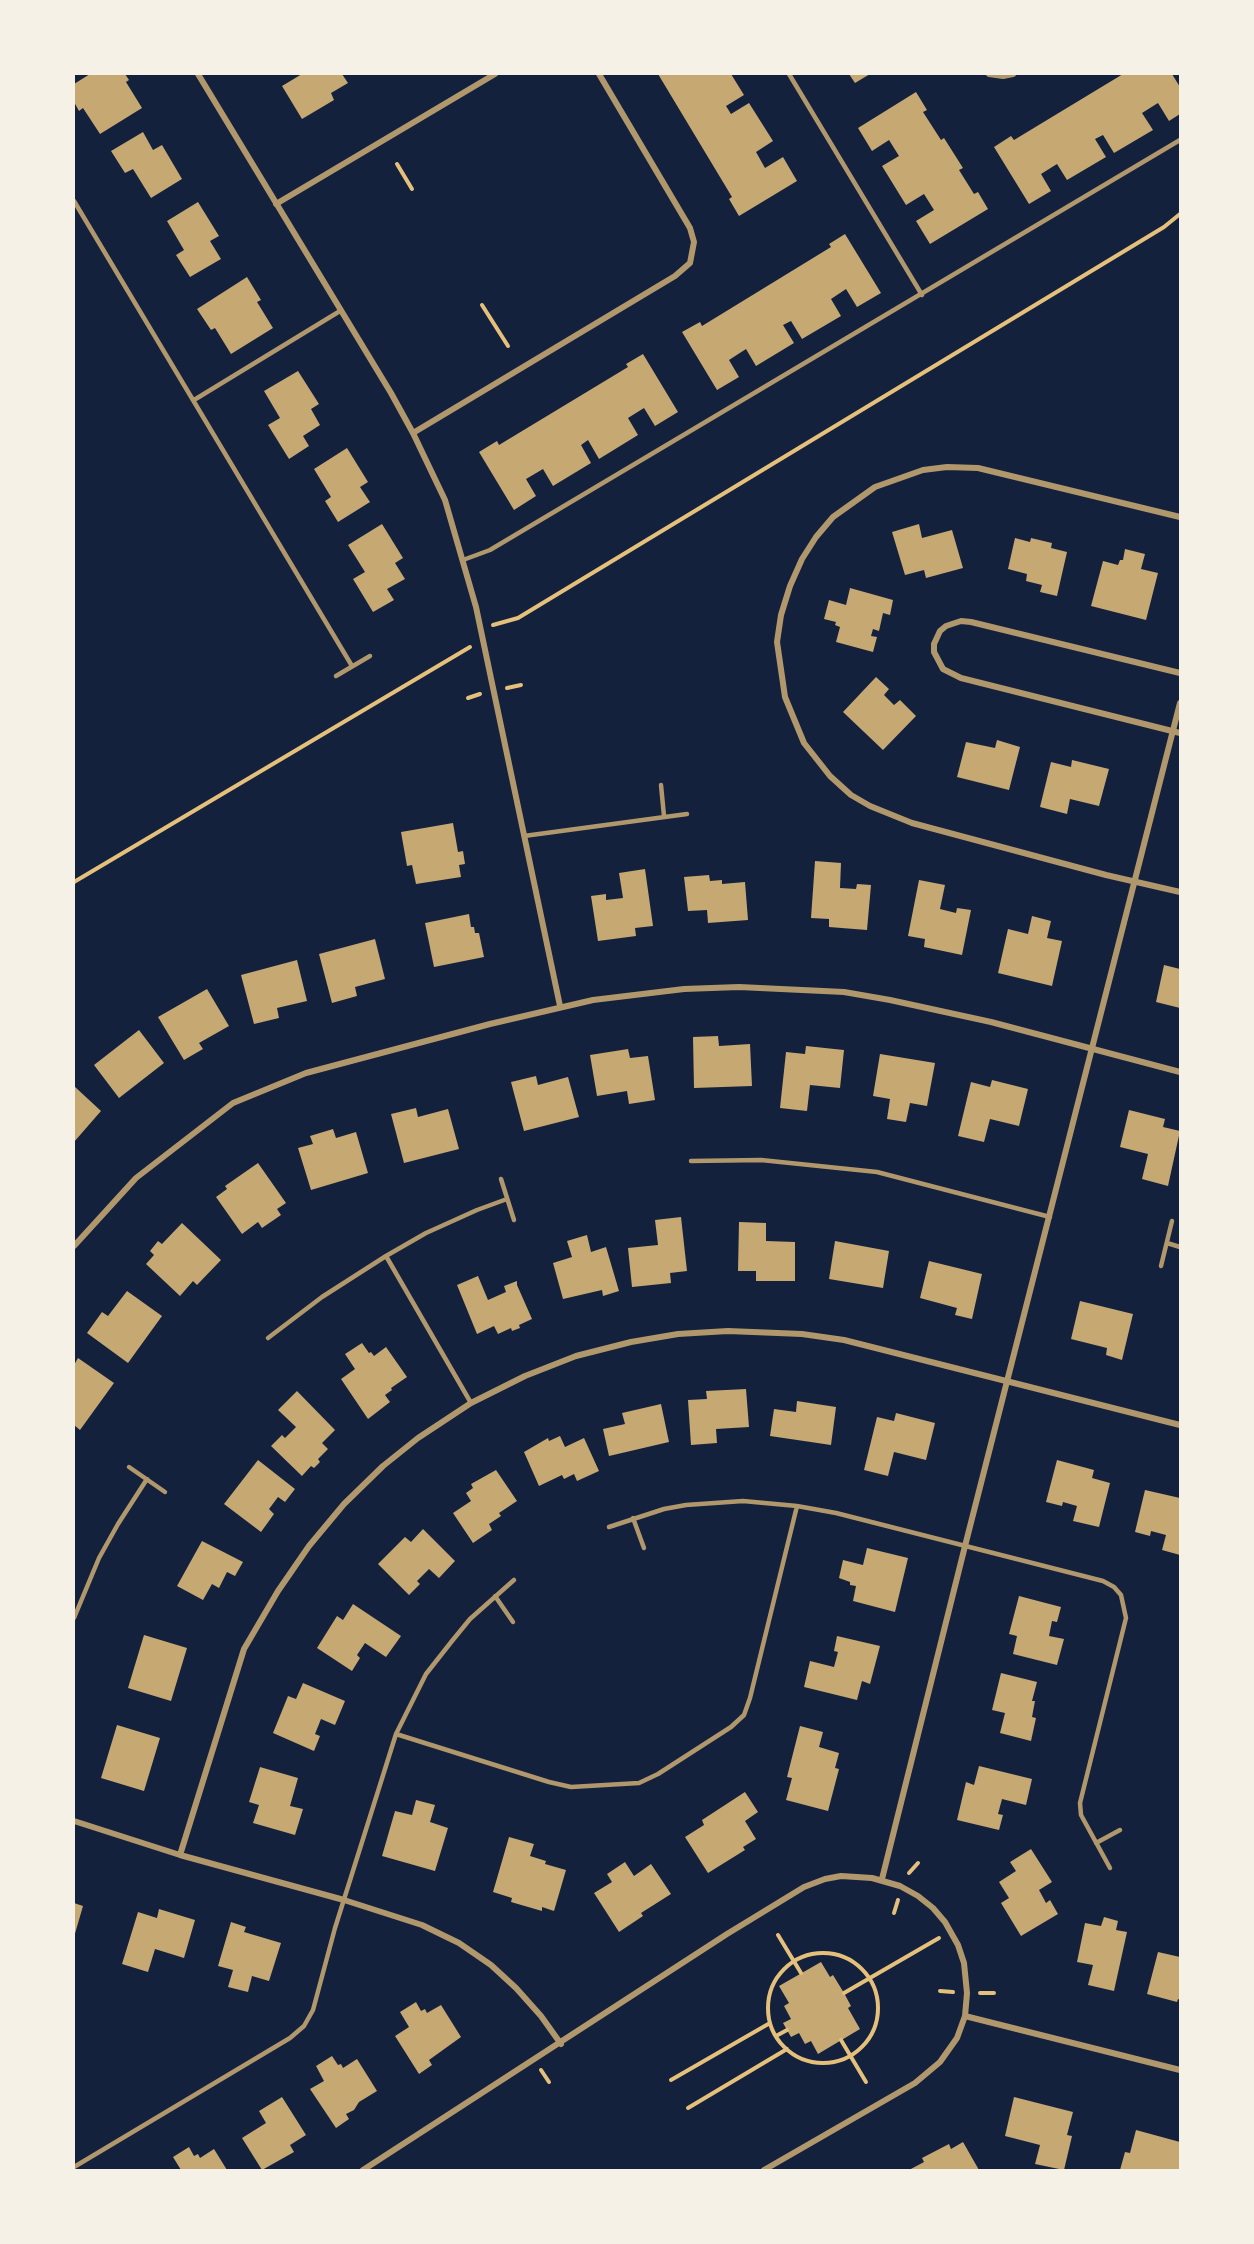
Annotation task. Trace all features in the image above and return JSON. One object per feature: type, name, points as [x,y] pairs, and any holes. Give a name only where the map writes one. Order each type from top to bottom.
[{"type":"street","points":[[198,74],[413,433],[445,500],[482,634],[560,1006]]},
{"type":"street","points":[[276,204],[495,74]]},
{"type":"street","points":[[413,433],[675,276],[690,263],[694,242],[690,228],[599,74]]},
{"type":"street","points":[[989,74],[1003,76],[1013,74]]},
{"type":"street","points":[[1180,517],[978,468],[947,467],[914,472],[875,488],[851,503],[816,537],[790,586],[781,615],[777,642],[784,697],[793,722],[815,759],[851,795],[889,816],[912,823],[1106,875],[1180,892]]},
{"type":"street","points":[[1177,733],[961,678],[943,669],[934,652],[934,644],[940,631],[946,626],[961,621],[972,622],[1180,673]]},
{"type":"street","points":[[882,1879],[1135,881],[1177,733],[1180,704]]},
{"type":"street","points":[[74,1246],[135,1178],[233,1103],[306,1073],[560,1006],[639,993],[738,987],[844,992],[991,1022],[1180,1072]]},
{"type":"street","points":[[180,1855],[244,1649],[278,1591],[309,1546],[344,1504],[383,1466],[418,1438],[471,1403],[525,1376],[576,1356],[631,1342],[678,1334],[728,1331],[802,1334],[844,1340],[1180,1425]]},
{"type":"street","points":[[74,1821],[180,1855],[344,1900],[422,1925],[459,1943],[490,1965],[516,1988],[541,2016],[561,2044]]},
{"type":"street","points":[[363,2170],[804,1887],[841,1876],[882,1879],[918,1896],[933,1908],[951,1931],[964,1963],[967,1993],[965,2016],[952,2048],[940,2062],[915,2083],[764,2170]]},
{"type":"street","points":[[965,2016],[1180,2070]]},
{"type":"lane","points":[[789,74],[922,295]]},
{"type":"lane","points":[[463,560],[490,550],[1180,140]]},
{"type":"lane","points":[[74,201],[352,666]]},
{"type":"lane","points":[[194,400],[340,311]]},
{"type":"lane","points":[[336,676],[370,656]]},
{"type":"lane","points":[[661,785],[664,816]]},
{"type":"lane","points":[[524,836],[687,814]]},
{"type":"lane","points":[[692,1161],[760,1160],[877,1172],[1050,1217]]},
{"type":"lane","points":[[501,1179],[513,1220]]},
{"type":"lane","points":[[268,1338],[322,1297],[386,1256],[426,1233],[507,1199]]},
{"type":"lane","points":[[1161,1266],[1172,1221]]},
{"type":"lane","points":[[1167,1243],[1180,1247]]},
{"type":"lane","points":[[386,1256],[471,1403]]},
{"type":"lane","points":[[129,1467],[165,1492]]},
{"type":"lane","points":[[74,1618],[99,1558],[147,1479]]},
{"type":"lane","points":[[609,1527],[664,1509],[743,1501],[797,1506],[836,1513],[1103,1581],[1114,1587],[1122,1595],[1126,1618],[1080,1803],[1081,1815],[1110,1868]]},
{"type":"lane","points":[[396,1734],[571,1787],[639,1783],[658,1774],[731,1727],[744,1715],[797,1506]]},
{"type":"lane","points":[[633,1518],[644,1548]]},
{"type":"lane","points":[[74,2168],[290,2038],[304,2026],[313,2010],[344,1900],[396,1734],[426,1674],[470,1619],[514,1580]]},
{"type":"lane","points":[[495,1596],[513,1622]]},
{"type":"lane","points":[[1096,1843],[1120,1830]]},
{"type":"path","points":[[397,164],[412,189]]},
{"type":"path","points":[[74,882],[469,648],[494,624],[518,618],[1164,227],[1180,214]]},
{"type":"path","points":[[482,305],[508,346]]},
{"type":"path","points":[[909,1873],[918,1863]]},
{"type":"path","points":[[894,1913],[898,1900]]},
{"type":"path","points":[[778,1935],[801,1973]]},
{"type":"path","points":[[844,1993],[939,1938]]},
{"type":"path","points":[[812,1954],[836,1955],[859,1966],[870,1979],[878,2001],[876,2024],[866,2042],[850,2056],[834,2062],[817,2063],[800,2058],[786,2049],[776,2036],[770,2023],[768,2004],[773,1985],[781,1972],[794,1961],[812,1954]]},
{"type":"path","points":[[940,1991],[954,1992]]},
{"type":"path","points":[[980,1993],[994,1994]]},
{"type":"path","points":[[671,2080],[770,2023]]},
{"type":"path","points":[[776,2036],[787,2030]]},
{"type":"path","points":[[841,2040],[866,2082]]},
{"type":"path","points":[[688,2108],[786,2049]]},
{"type":"building","points":[[90,74],[125,74],[129,80],[126,82],[142,108],[100,134],[83,108],[79,111],[74,102],[74,84]]},
{"type":"building","points":[[302,74],[342,74],[348,83],[331,93],[334,100],[302,119],[282,86]]},
{"type":"building","points":[[658,74],[731,74],[744,95],[726,106],[731,114],[749,103],[773,141],[756,152],[765,168],[783,157],[797,181],[739,216],[729,199],[732,197]]},
{"type":"building","points":[[849,74],[870,74],[855,83]]},
{"type":"building","points":[[1123,74],[1172,74],[1180,87],[1180,114],[1169,121],[1158,103],[1142,113],[1153,130],[1114,153],[1103,135],[1095,139],[1106,157],[1067,180],[1057,164],[1041,174],[1051,191],[1029,204],[994,147],[1011,136],[1014,140]]},
{"type":"building","points":[[916,92],[927,110],[923,112],[941,140],[944,138],[963,168],[959,170],[974,194],[978,192],[988,209],[930,244],[916,221],[934,210],[924,194],[906,205],[882,166],[899,156],[889,140],[872,151],[858,128]]},
{"type":"building","points":[[143,132],[153,150],[162,145],[182,179],[151,198],[133,169],[125,173],[111,151]]},
{"type":"building","points":[[198,202],[219,236],[210,241],[221,259],[190,277],[176,255],[184,250],[167,221]]},
{"type":"building","points":[[845,234],[881,293],[857,307],[846,289],[831,299],[841,316],[802,339],[791,321],[783,325],[794,343],[756,366],[746,349],[729,360],[739,377],[717,390],[682,332],[700,322],[702,326],[831,247],[829,244]]},
{"type":"building","points":[[247,277],[261,300],[257,302],[273,328],[231,354],[215,328],[211,330],[197,309]]},
{"type":"building","points":[[643,354],[678,412],[655,426],[644,408],[628,418],[638,435],[599,459],[588,440],[581,445],[591,463],[553,486],[543,469],[526,479],[536,496],[514,510],[479,452],[497,441],[499,445],[628,367],[626,364]]},
{"type":"building","points":[[298,371],[319,404],[311,409],[320,425],[303,436],[309,446],[289,459],[268,425],[280,418],[264,391]]},
{"type":"building","points":[[347,448],[368,482],[360,487],[370,502],[338,522],[325,501],[331,497],[314,469]]},
{"type":"building","points":[[382,524],[403,558],[395,563],[405,579],[387,589],[394,600],[373,612],[353,579],[365,572],[348,545]]},
{"type":"building","points":[[919,524],[922,538],[952,530],[963,568],[926,578],[924,570],[905,575],[892,532]]},
{"type":"building","points":[[1015,538],[1030,542],[1031,538],[1052,543],[1051,548],[1067,552],[1057,596],[1040,592],[1042,585],[1026,581],[1027,574],[1008,569]]},
{"type":"building","points":[[1125,549],[1145,554],[1141,569],[1158,573],[1146,620],[1091,606],[1103,561],[1118,565],[1120,560],[1123,560]]},
{"type":"building","points":[[850,588],[893,600],[890,615],[883,613],[879,631],[873,629],[871,636],[877,637],[873,652],[836,642],[840,627],[835,625],[836,622],[824,619],[829,600],[846,605]]},
{"type":"building","points":[[876,677],[889,689],[884,695],[894,705],[900,700],[916,716],[883,750],[843,712]]},
{"type":"building","points":[[997,740],[1020,747],[1009,790],[957,777],[966,742],[995,748]]},
{"type":"building","points":[[1072,760],[1109,769],[1099,806],[1070,799],[1067,814],[1040,807],[1051,762],[1071,767]]},
{"type":"building","points":[[453,823],[458,852],[463,851],[465,864],[459,865],[461,877],[416,884],[412,865],[407,866],[401,832]]},
{"type":"building","points":[[815,861],[841,863],[840,888],[856,889],[857,884],[871,885],[867,930],[829,927],[829,919],[811,918]]},
{"type":"building","points":[[645,869],[653,926],[635,928],[636,936],[598,941],[591,896],[606,894],[606,900],[623,898],[619,873]]},
{"type":"building","points":[[709,875],[710,881],[722,880],[722,884],[745,882],[748,920],[708,923],[707,910],[688,911],[684,877]]},
{"type":"building","points":[[919,880],[945,885],[940,909],[956,913],[957,908],[971,910],[962,955],[924,947],[925,939],[908,936]]},
{"type":"building","points":[[469,914],[471,927],[474,927],[475,933],[479,933],[484,957],[434,967],[425,923]]},
{"type":"building","points":[[1032,916],[1051,921],[1047,938],[1062,941],[1052,986],[998,973],[1008,929],[1028,934]]},
{"type":"building","points":[[375,939],[385,979],[355,987],[357,996],[332,1003],[319,954]]},
{"type":"building","points":[[297,960],[307,1001],[277,1008],[279,1018],[254,1024],[241,975]]},
{"type":"building","points":[[1164,965],[1180,969],[1180,1008],[1156,1002]]},
{"type":"building","points":[[207,989],[229,1026],[199,1043],[203,1049],[184,1060],[158,1017]]},
{"type":"building","points":[[139,1030],[164,1063],[119,1098],[94,1065]]},
{"type":"building","points":[[718,1036],[719,1046],[750,1044],[752,1086],[694,1088],[693,1037]]},
{"type":"building","points":[[806,1046],[844,1050],[840,1088],[810,1085],[807,1111],[780,1108],[786,1052],[805,1054]]},
{"type":"building","points":[[628,1049],[630,1058],[648,1056],[655,1100],[629,1104],[627,1091],[597,1096],[590,1055]]},
{"type":"building","points":[[880,1054],[935,1063],[927,1106],[910,1103],[906,1122],[887,1119],[890,1099],[873,1096]]},
{"type":"building","points":[[536,1076],[538,1085],[568,1077],[579,1117],[524,1131],[511,1082]]},
{"type":"building","points":[[992,1080],[1028,1089],[1019,1126],[990,1119],[984,1142],[958,1136],[971,1082],[990,1087]]},
{"type":"building","points":[[74,1086],[101,1111],[74,1142]]},
{"type":"building","points":[[416,1108],[418,1117],[448,1109],[459,1149],[404,1163],[391,1114]]},
{"type":"building","points":[[1129,1110],[1165,1119],[1163,1127],[1180,1131],[1168,1186],[1142,1179],[1148,1154],[1120,1147]]},
{"type":"building","points":[[333,1129],[336,1138],[356,1132],[368,1173],[311,1190],[298,1148],[313,1144],[310,1136]]},
{"type":"building","points":[[258,1163],[286,1203],[277,1209],[281,1215],[262,1228],[258,1222],[242,1234],[216,1197],[227,1189],[225,1186]]},
{"type":"building","points":[[681,1217],[687,1271],[670,1273],[671,1283],[632,1287],[628,1248],[658,1245],[655,1220]]},
{"type":"building","points":[[739,1222],[766,1223],[766,1241],[795,1242],[795,1281],[756,1281],[756,1271],[738,1271]]},
{"type":"building","points":[[182,1223],[221,1260],[197,1285],[193,1281],[180,1296],[146,1264],[154,1255],[150,1251],[158,1241],[162,1244]]},
{"type":"building","points":[[587,1235],[591,1252],[606,1247],[619,1291],[603,1296],[602,1290],[563,1299],[553,1263],[572,1257],[567,1241]]},
{"type":"building","points":[[835,1241],[889,1251],[883,1288],[829,1279]]},
{"type":"building","points":[[929,1261],[982,1274],[972,1319],[955,1315],[957,1308],[920,1298]]},
{"type":"building","points":[[478,1276],[488,1300],[506,1292],[504,1286],[517,1281],[532,1319],[512,1331],[511,1328],[498,1334],[494,1326],[477,1334],[457,1285]]},
{"type":"building","points":[[127,1291],[162,1316],[128,1363],[87,1333],[102,1312],[108,1316]]},
{"type":"building","points":[[1080,1301],[1133,1314],[1122,1360],[1106,1355],[1107,1348],[1071,1339]]},
{"type":"building","points":[[362,1343],[374,1356],[386,1347],[407,1377],[385,1395],[390,1402],[368,1419],[341,1379],[355,1369],[345,1354]]},
{"type":"building","points":[[78,1358],[114,1383],[80,1430],[74,1425],[74,1365]]},
{"type":"building","points":[[746,1389],[749,1427],[716,1429],[717,1443],[691,1445],[688,1400],[707,1399],[706,1391]]},
{"type":"building","points":[[297,1391],[335,1430],[322,1443],[328,1449],[318,1459],[320,1462],[314,1468],[311,1466],[302,1476],[271,1446],[282,1435],[285,1438],[296,1427],[278,1410]]},
{"type":"building","points":[[797,1401],[836,1407],[831,1445],[770,1436],[774,1409],[796,1412]]},
{"type":"building","points":[[661,1404],[669,1442],[609,1456],[603,1429],[625,1424],[622,1413]]},
{"type":"building","points":[[896,1413],[935,1423],[926,1460],[894,1452],[888,1476],[864,1470],[877,1417],[894,1421]]},
{"type":"building","points":[[560,1436],[565,1447],[584,1438],[599,1471],[577,1481],[574,1474],[564,1479],[562,1475],[539,1486],[524,1452],[548,1438],[549,1441]]},
{"type":"building","points":[[258,1460],[295,1489],[285,1502],[278,1497],[269,1509],[274,1514],[261,1532],[224,1504]]},
{"type":"building","points":[[1057,1460],[1094,1470],[1092,1478],[1110,1483],[1099,1527],[1073,1521],[1077,1506],[1063,1502],[1062,1506],[1046,1502]]},
{"type":"building","points":[[496,1470],[517,1501],[499,1513],[501,1516],[489,1524],[492,1530],[473,1543],[453,1513],[471,1501],[466,1493],[473,1488],[471,1484]]},
{"type":"building","points":[[1145,1490],[1180,1498],[1180,1555],[1162,1550],[1166,1535],[1151,1531],[1150,1536],[1135,1532]]},
{"type":"building","points":[[423,1529],[455,1561],[439,1578],[429,1569],[417,1581],[420,1584],[409,1595],[378,1564],[405,1537],[411,1542]]},
{"type":"building","points":[[202,1541],[243,1562],[235,1576],[227,1572],[219,1588],[212,1584],[203,1600],[177,1586]]},
{"type":"building","points":[[867,1548],[908,1558],[895,1612],[853,1601],[856,1586],[839,1578],[843,1560],[863,1565]]},
{"type":"building","points":[[1019,1596],[1061,1607],[1057,1622],[1052,1621],[1049,1636],[1064,1639],[1057,1665],[1013,1654],[1017,1636],[1009,1634]]},
{"type":"building","points":[[353,1604],[401,1636],[386,1657],[365,1643],[357,1655],[360,1658],[352,1671],[317,1648],[337,1616],[343,1620]]},
{"type":"building","points":[[144,1635],[187,1648],[171,1701],[128,1688]]},
{"type":"building","points":[[837,1636],[880,1646],[870,1684],[862,1681],[857,1700],[804,1687],[810,1661],[834,1667],[838,1652],[834,1651]]},
{"type":"building","points":[[1001,1673],[1037,1682],[1032,1701],[1035,1701],[1032,1717],[1036,1718],[1031,1741],[1000,1733],[1005,1713],[992,1710]]},
{"type":"building","points":[[303,1683],[345,1701],[335,1725],[321,1719],[315,1734],[320,1736],[314,1751],[273,1733],[288,1696],[296,1699]]},
{"type":"building","points":[[117,1725],[160,1738],[144,1791],[101,1778]]},
{"type":"building","points":[[800,1726],[823,1732],[819,1747],[839,1753],[835,1768],[839,1769],[828,1811],[786,1800],[792,1778],[787,1777]]},
{"type":"building","points":[[979,1766],[1032,1779],[1026,1805],[1002,1799],[998,1814],[1003,1815],[999,1830],[957,1820],[966,1782],[974,1785]]},
{"type":"building","points":[[260,1767],[298,1778],[290,1806],[303,1809],[295,1835],[253,1823],[259,1805],[249,1802]]},
{"type":"building","points":[[745,1792],[758,1812],[745,1821],[756,1839],[743,1847],[745,1850],[708,1873],[685,1837],[704,1825],[702,1820]]},
{"type":"building","points":[[416,1800],[435,1805],[430,1822],[448,1828],[435,1871],[382,1856],[395,1811],[412,1815]]},
{"type":"building","points":[[509,1837],[534,1844],[530,1856],[546,1861],[545,1864],[566,1870],[554,1911],[542,1907],[542,1911],[511,1902],[512,1898],[493,1892]]},
{"type":"building","points":[[1031,1849],[1052,1882],[1039,1890],[1046,1903],[1050,1900],[1058,1914],[1021,1936],[1001,1903],[1009,1898],[999,1882],[1016,1871],[1010,1862]]},
{"type":"building","points":[[625,1862],[634,1876],[651,1864],[671,1894],[641,1913],[643,1916],[619,1932],[594,1893],[612,1882],[607,1874]]},
{"type":"building","points":[[74,1903],[83,1906],[74,1937]]},
{"type":"building","points":[[159,1909],[195,1920],[184,1958],[155,1949],[148,1972],[122,1964],[138,1912],[157,1918]]},
{"type":"building","points":[[1104,1917],[1118,1921],[1116,1930],[1127,1932],[1114,1991],[1088,1985],[1093,1965],[1077,1962],[1085,1923],[1101,1926]]},
{"type":"building","points":[[231,1922],[246,1927],[244,1932],[281,1943],[269,1981],[252,1976],[248,1992],[228,1987],[233,1970],[218,1966]]},
{"type":"building","points":[[1158,1952],[1180,1957],[1180,2000],[1178,1999],[1177,2002],[1147,1994]]},
{"type":"building","points":[[821,1962],[830,1977],[833,1975],[844,1993],[851,2006],[848,2008],[860,2029],[818,2054],[811,2041],[805,2044],[799,2033],[791,2037],[783,2023],[791,2019],[784,2006],[789,2003],[779,1986]]},
{"type":"building","points":[[416,2002],[421,2011],[425,2009],[427,2013],[441,2005],[461,2037],[429,2060],[432,2065],[419,2074],[395,2036],[409,2027],[400,2012]]},
{"type":"building","points":[[332,2056],[343,2068],[357,2059],[377,2091],[359,2102],[354,2110],[346,2114],[349,2119],[336,2128],[310,2089],[324,2081],[316,2066]]},
{"type":"building","points":[[282,2097],[306,2135],[290,2145],[294,2152],[262,2170],[242,2138],[266,2123],[259,2111]]},
{"type":"building","points":[[1014,2097],[1073,2112],[1067,2135],[1072,2136],[1064,2170],[1035,2164],[1040,2145],[1005,2136]]},
{"type":"building","points":[[1136,2130],[1180,2142],[1180,2170],[1120,2170],[1125,2152],[1130,2153]]},
{"type":"building","points":[[963,2142],[979,2170],[909,2170],[924,2162],[922,2158],[949,2144],[951,2149]]},
{"type":"building","points":[[189,2147],[194,2156],[198,2154],[200,2158],[214,2149],[227,2170],[181,2170],[173,2157]]}]
